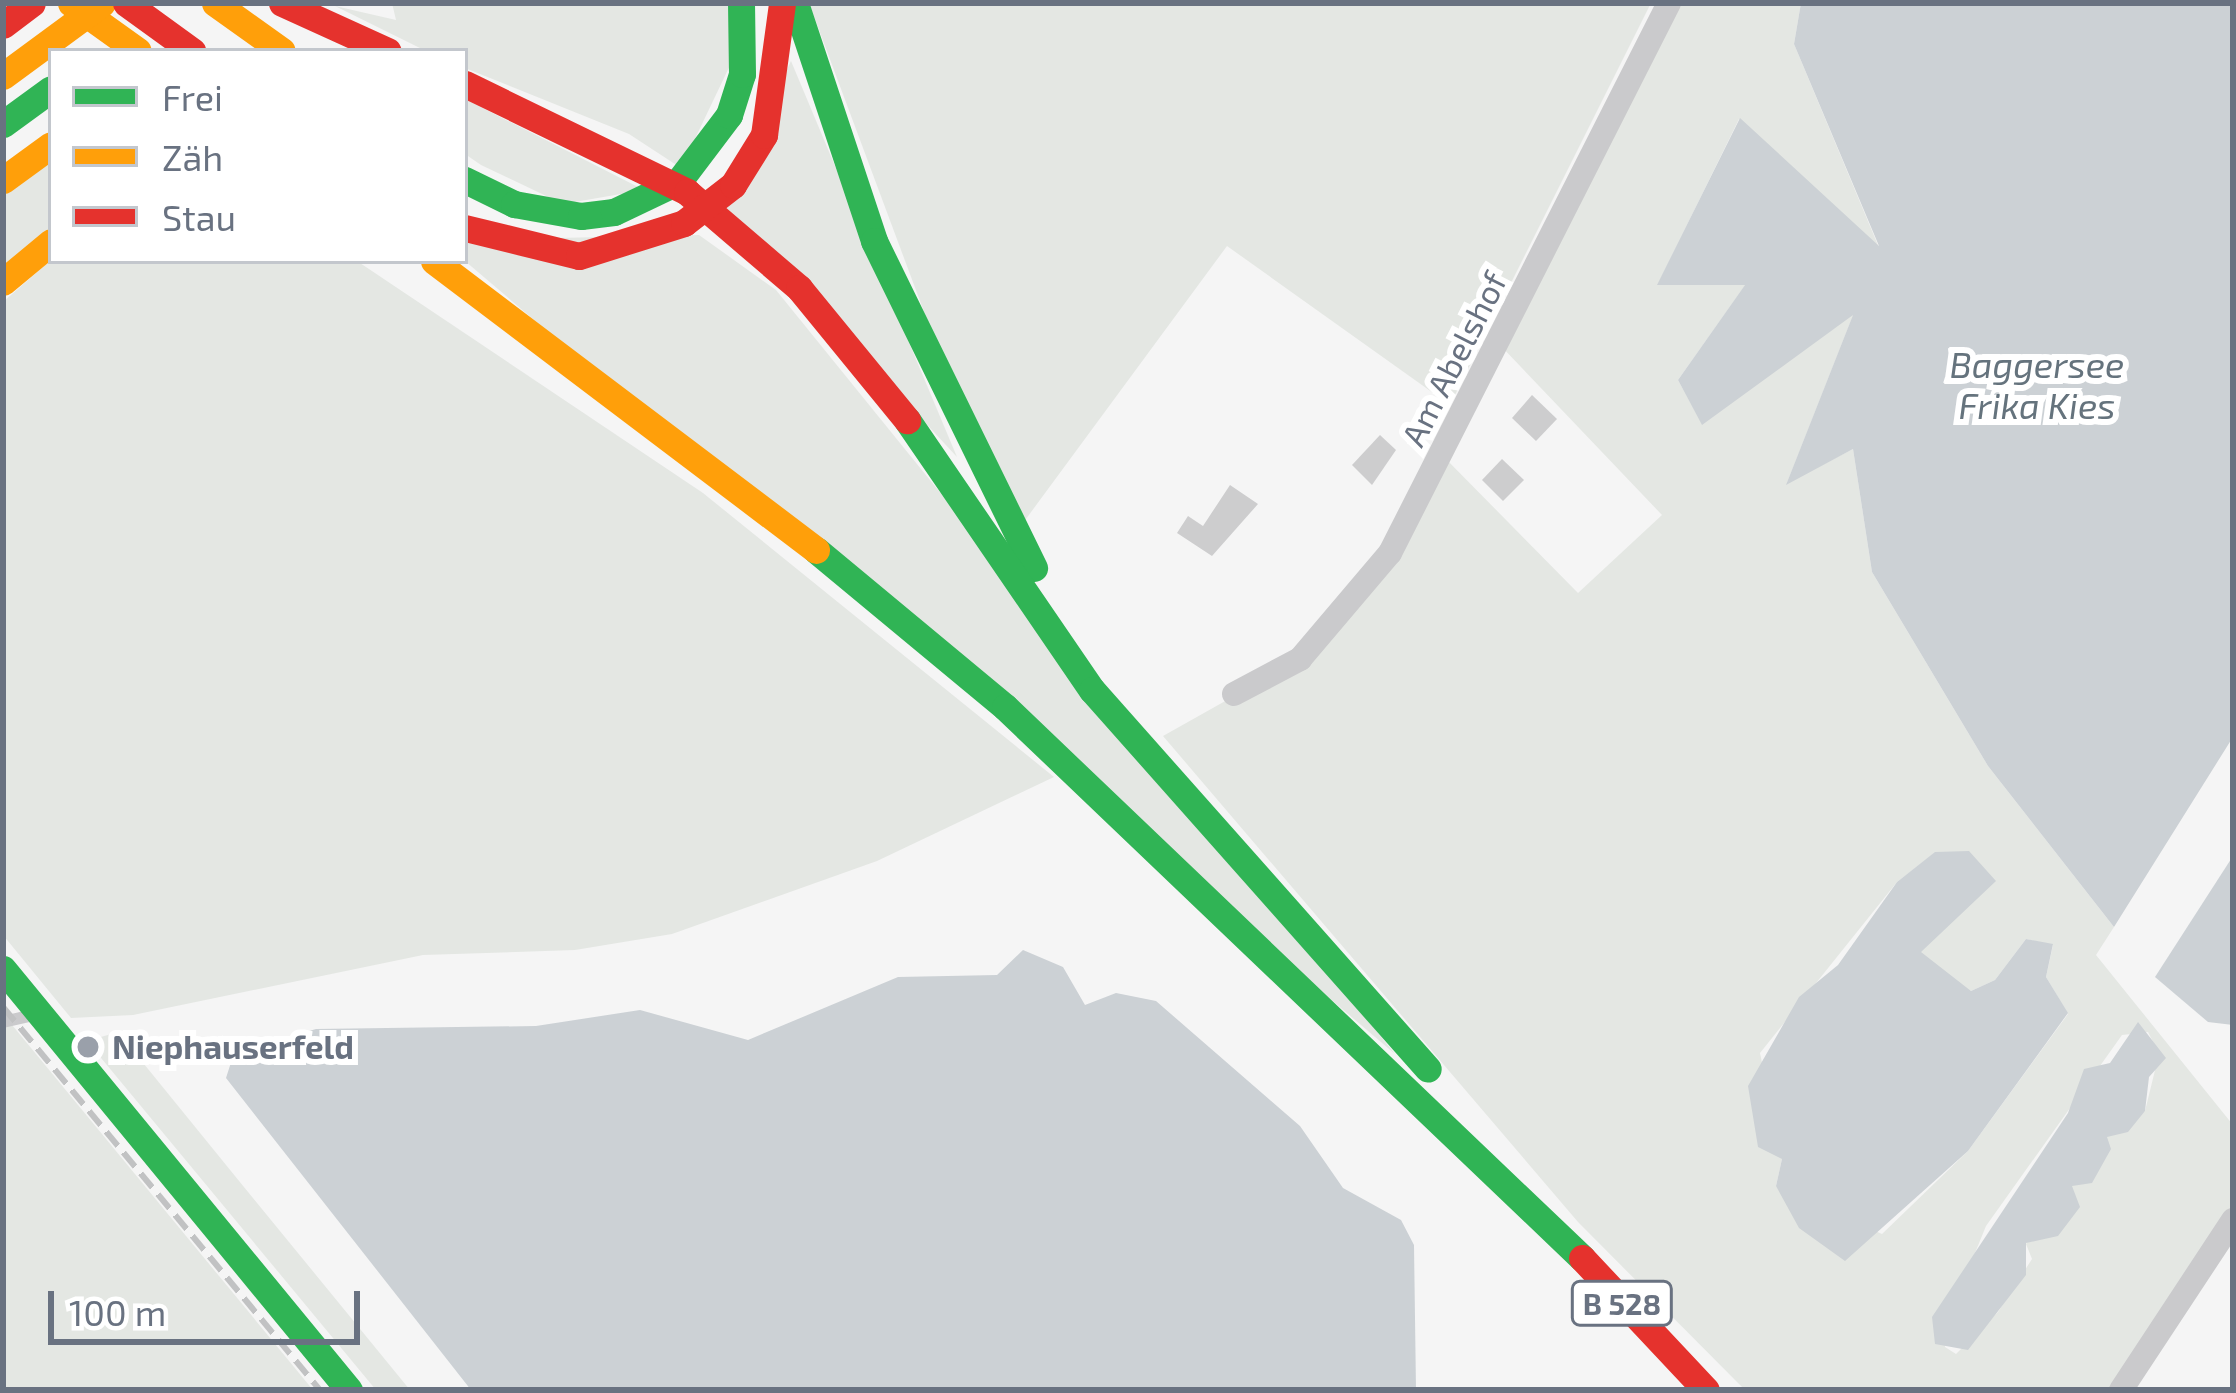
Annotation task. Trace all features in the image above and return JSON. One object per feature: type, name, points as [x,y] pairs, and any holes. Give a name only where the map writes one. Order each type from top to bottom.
[{"type":"main road","points":[[3,26],[32,3]]},
{"type":"main road","points":[[3,76],[70,16],[102,3]]},
{"type":"main road","points":[[126,3],[188,48]]},
{"type":"main road","points":[[108,48],[166,3]]},
{"type":"main road","points":[[215,3],[278,48]]},
{"type":"main road","points":[[181,48],[239,3]]},
{"type":"main road","points":[[282,3],[381,48]]},
{"type":"main road","points":[[468,181],[514,204],[581,216],[614,212],[679,181],[729,115],[742,74],[741,3]]},
{"type":"main road","points":[[468,229],[579,256],[684,223],[733,185],[764,135],[782,3]]},
{"type":"main road","points":[[795,3],[874,242],[949,410],[1082,646],[1198,808]]},
{"type":"main road","points":[[70,16],[132,48]]},
{"type":"main road","points":[[468,85],[603,144],[687,192],[760,250],[841,331],[1017,593],[1198,808],[1489,1137],[1540,1214]]},
{"type":"main road","points":[[3,124],[48,91]]},
{"type":"main road","points":[[3,180],[48,147]]},
{"type":"main road","points":[[3,282],[48,244]]},
{"type":"main road","points":[[438,264],[728,476],[1005,707],[1540,1214]]},
{"type":"main road","points":[[3,969],[349,1390]]},
{"type":"main road","name":"B 528","points":[[1540,1214],[1706,1390]]},
{"type":"street","name":"Am Abelshof","points":[[1234,694],[1300,659],[1390,553],[1670,3]]},
{"type":"street","points":[[2121,1390],[2233,1220]]},
{"type":"lane","points":[[3,1022],[40,1013]]},
{"type":"shaded area","points":[[392,3],[732,3],[734,57],[681,168],[629,134],[468,69],[468,48],[420,48],[335,6],[396,20]]},
{"type":"shaded area","points":[[809,3],[1651,3],[1450,405],[1227,246],[1023,523],[939,352]]},
{"type":"shaded area","points":[[1669,3],[1801,3],[1794,44],[1880,250],[1739,119],[1658,284],[1746,284],[1678,380],[1702,424],[1854,313],[1787,483],[1853,449],[1872,572],[1988,766],[2114,927],[2096,955],[2233,1125],[2233,1220],[2121,1390],[1745,1390],[1578,1222],[1163,736],[1300,659],[1390,553],[1442,455],[1578,593],[1662,515],[1500,345]],"holes":[[[1936,852],[1949,924],[1920,952],[1938,975],[1971,991],[1995,980],[2026,939],[2053,945],[2046,977],[2068,1014],[1968,1151],[1882,1234],[1776,1186],[1782,1159],[1760,1053],[1897,882]],[[2148,1032],[2159,1054],[2145,1111],[2106,1137],[2026,1244],[2032,1259],[1998,1312],[1956,1354],[1945,1347],[1944,1300],[1964,1280],[1986,1226],[2122,1035]]]},
{"type":"shaded area","points":[[791,61],[957,457],[723,204]]},
{"type":"shaded area","points":[[468,101],[644,190],[563,204],[468,156]]},
{"type":"shaded area","points":[[48,160],[48,230],[3,266],[3,193]]},
{"type":"shaded area","points":[[699,235],[776,290],[1395,1054],[468,264],[468,240]]},
{"type":"shaded area","points":[[48,263],[361,264],[703,493],[1054,777],[877,861],[672,934],[575,950],[423,955],[133,1015],[71,1018],[3,935],[3,302]]},
{"type":"shaded area","points":[[3,1014],[313,1390],[3,1390]]},
{"type":"shaded area","points":[[118,1032],[410,1390],[376,1390],[87,1041]]},
{"type":"water","name":"Baggersee Frika Kies","points":[[1801,3],[2233,3],[2233,737],[2114,927],[1988,766],[1872,572],[1853,449],[1786,485],[1853,315],[1702,425],[1678,380],[1745,285],[1657,285],[1740,118],[1879,246],[1794,44]]},
{"type":"water","points":[[1969,851],[1996,881],[1921,952],[1971,991],[1995,980],[2026,939],[2053,944],[2046,977],[2068,1013],[1968,1151],[1845,1261],[1799,1228],[1776,1186],[1782,1159],[1758,1147],[1748,1086],[1799,997],[1838,965],[1897,882],[1935,852]]},
{"type":"water","points":[[2233,856],[2233,1025],[2208,1022],[2155,977]]},
{"type":"water","points":[[1023,950],[1063,967],[1085,1005],[1116,993],[1156,1001],[1300,1126],[1343,1188],[1401,1220],[1414,1245],[1416,1390],[471,1390],[226,1078],[234,1053],[316,1029],[536,1026],[640,1010],[748,1040],[898,977],[997,975]]},
{"type":"water","points":[[2138,1022],[2166,1058],[2149,1077],[2145,1111],[2128,1132],[2107,1137],[2111,1149],[2092,1183],[2072,1186],[2080,1207],[2058,1236],[2026,1243],[2026,1275],[1968,1350],[1935,1344],[1932,1317],[2068,1113],[2084,1069],[2110,1063]]},
{"type":"building","points":[[1532,395],[1557,419],[1536,441],[1512,418]]},
{"type":"building","points":[[1380,435],[1396,450],[1372,485],[1352,465]]},
{"type":"building","points":[[1502,459],[1524,480],[1503,501],[1482,480]]},
{"type":"building","points":[[1230,485],[1258,504],[1212,556],[1177,533],[1188,516],[1203,526]]},
{"type":"railway","points":[[3,1007],[320,1390]]},
{"type":"traffic: fast","points":[[468,181],[514,204],[581,216],[614,212],[679,181],[729,115],[742,74],[741,3]]},
{"type":"traffic: fast","points":[[795,3],[874,241],[1034,568]]},
{"type":"traffic: fast","points":[[3,124],[48,91]]},
{"type":"traffic: fast","points":[[907,420],[1092,690],[1428,1069]]},
{"type":"traffic: fast","points":[[816,550],[1005,707],[1582,1258]]},
{"type":"traffic: fast","points":[[3,969],[349,1390]]},
{"type":"traffic: slow","points":[[71,3],[134,48]]},
{"type":"traffic: slow","points":[[3,76],[102,3]]},
{"type":"traffic: slow","points":[[215,3],[278,48]]},
{"type":"traffic: slow","points":[[3,180],[48,147]]},
{"type":"traffic: slow","points":[[3,282],[48,244]]},
{"type":"traffic: slow","points":[[438,264],[816,550]]},
{"type":"traffic: jam","points":[[3,25],[32,3]]},
{"type":"traffic: jam","points":[[126,3],[188,48]]},
{"type":"traffic: jam","points":[[282,3],[381,48]]},
{"type":"traffic: jam","points":[[468,229],[579,256],[684,223],[733,185],[764,135],[782,3]]},
{"type":"traffic: jam","points":[[468,85],[687,192],[799,288],[907,420]]},
{"type":"traffic: jam","points":[[1582,1258],[1706,1390]]},
{"type":"place","name":"Niephauserfeld","points":[[88,1047]]}]
